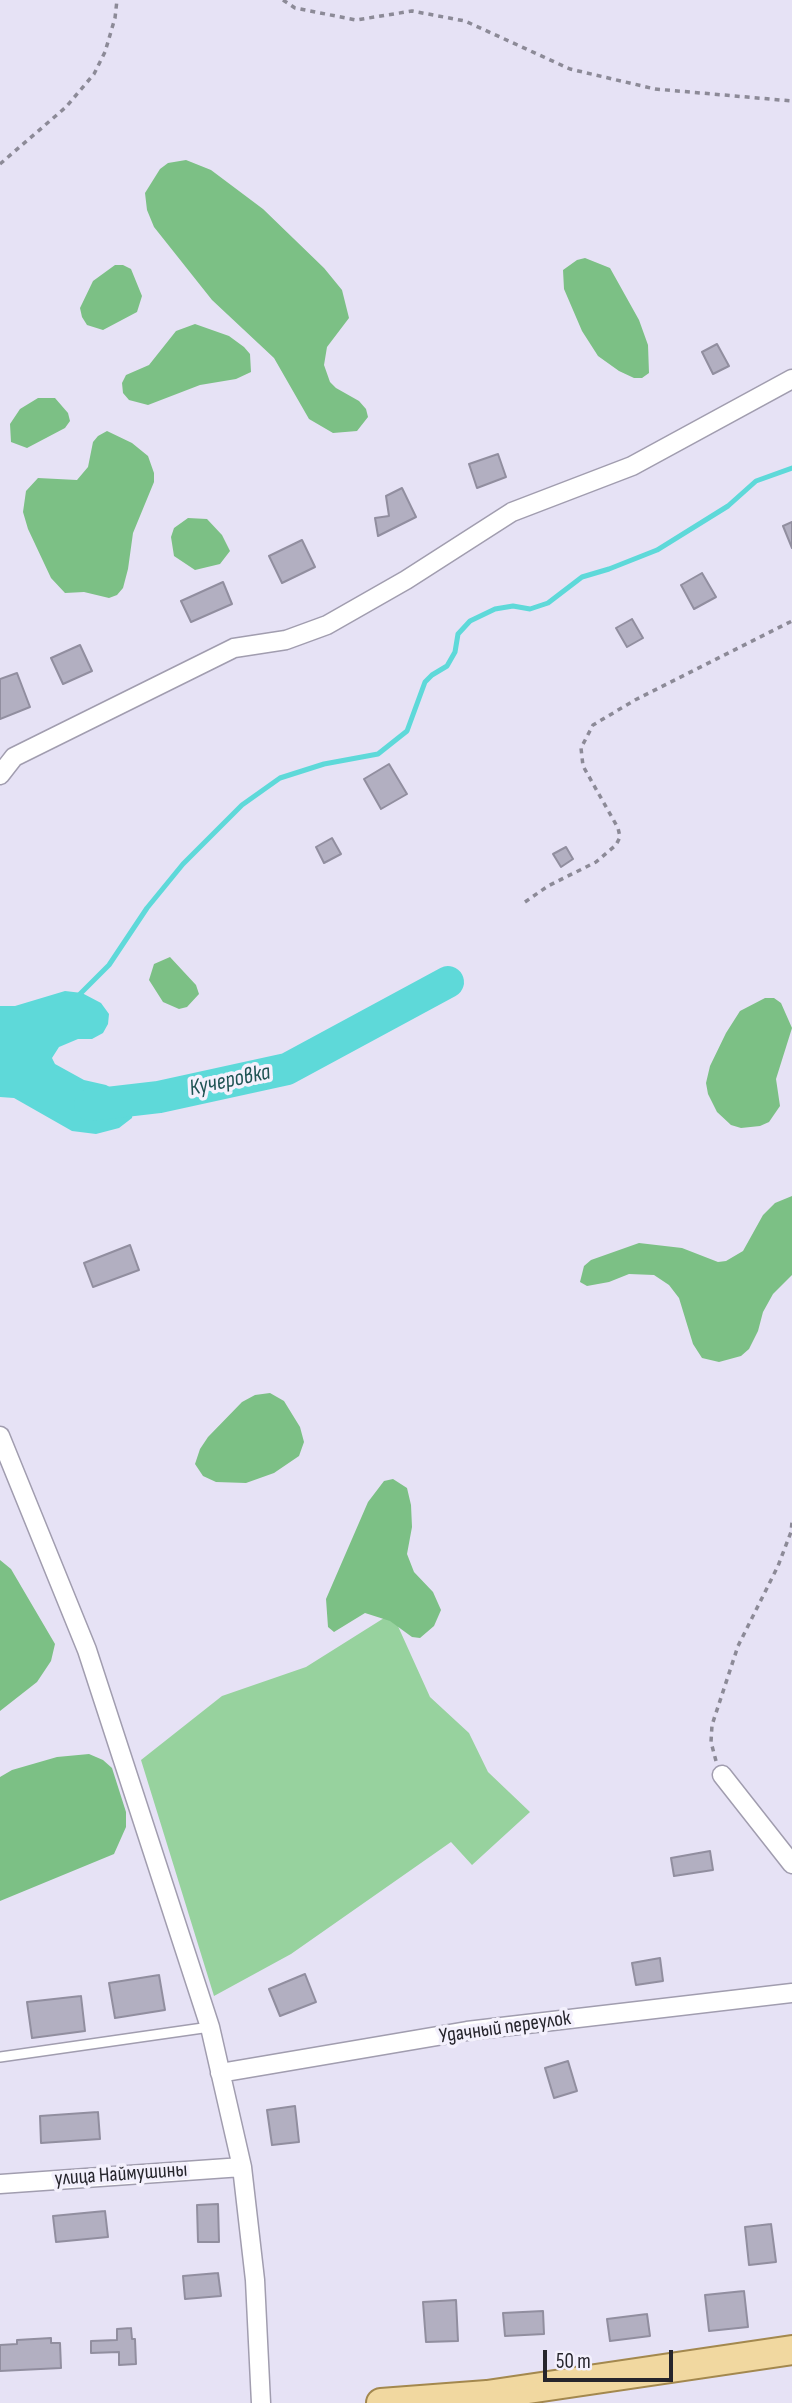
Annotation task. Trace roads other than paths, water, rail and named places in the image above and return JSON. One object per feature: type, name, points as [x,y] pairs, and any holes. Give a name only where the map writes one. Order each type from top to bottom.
[{"type":"main road","points":[[381,2403],[488,2395],[792,2350]]},
{"type":"street","points":[[0,775],[13,757],[234,648],[286,640],[327,625],[406,580],[512,512],[632,466],[792,379]]},
{"type":"street","points":[[0,1436],[87,1650],[211,2027],[242,2167],[255,2280],[261,2403]]},
{"type":"street","points":[[722,1775],[792,1864]]},
{"type":"street","name":"Удачный переулок","points":[[220,2073],[467,2031],[792,1993]]},
{"type":"street","name":"улица Наймушины","points":[[0,2184],[242,2167]]},
{"type":"lane","points":[[0,2057],[211,2027]]},
{"type":"waterway","points":[[77,997],[109,965],[147,908],[183,864],[242,805],[280,778],[324,764],[378,754],[407,731],[425,682],[447,666],[455,652],[458,634],[470,621],[495,609],[513,606],[530,609],[548,603],[582,577],[657,550],[728,506],[756,481],[792,468]]},
{"type":"waterway","name":"Кучеровка","points":[[90,1105],[159,1097],[287,1069],[448,982]]}]
